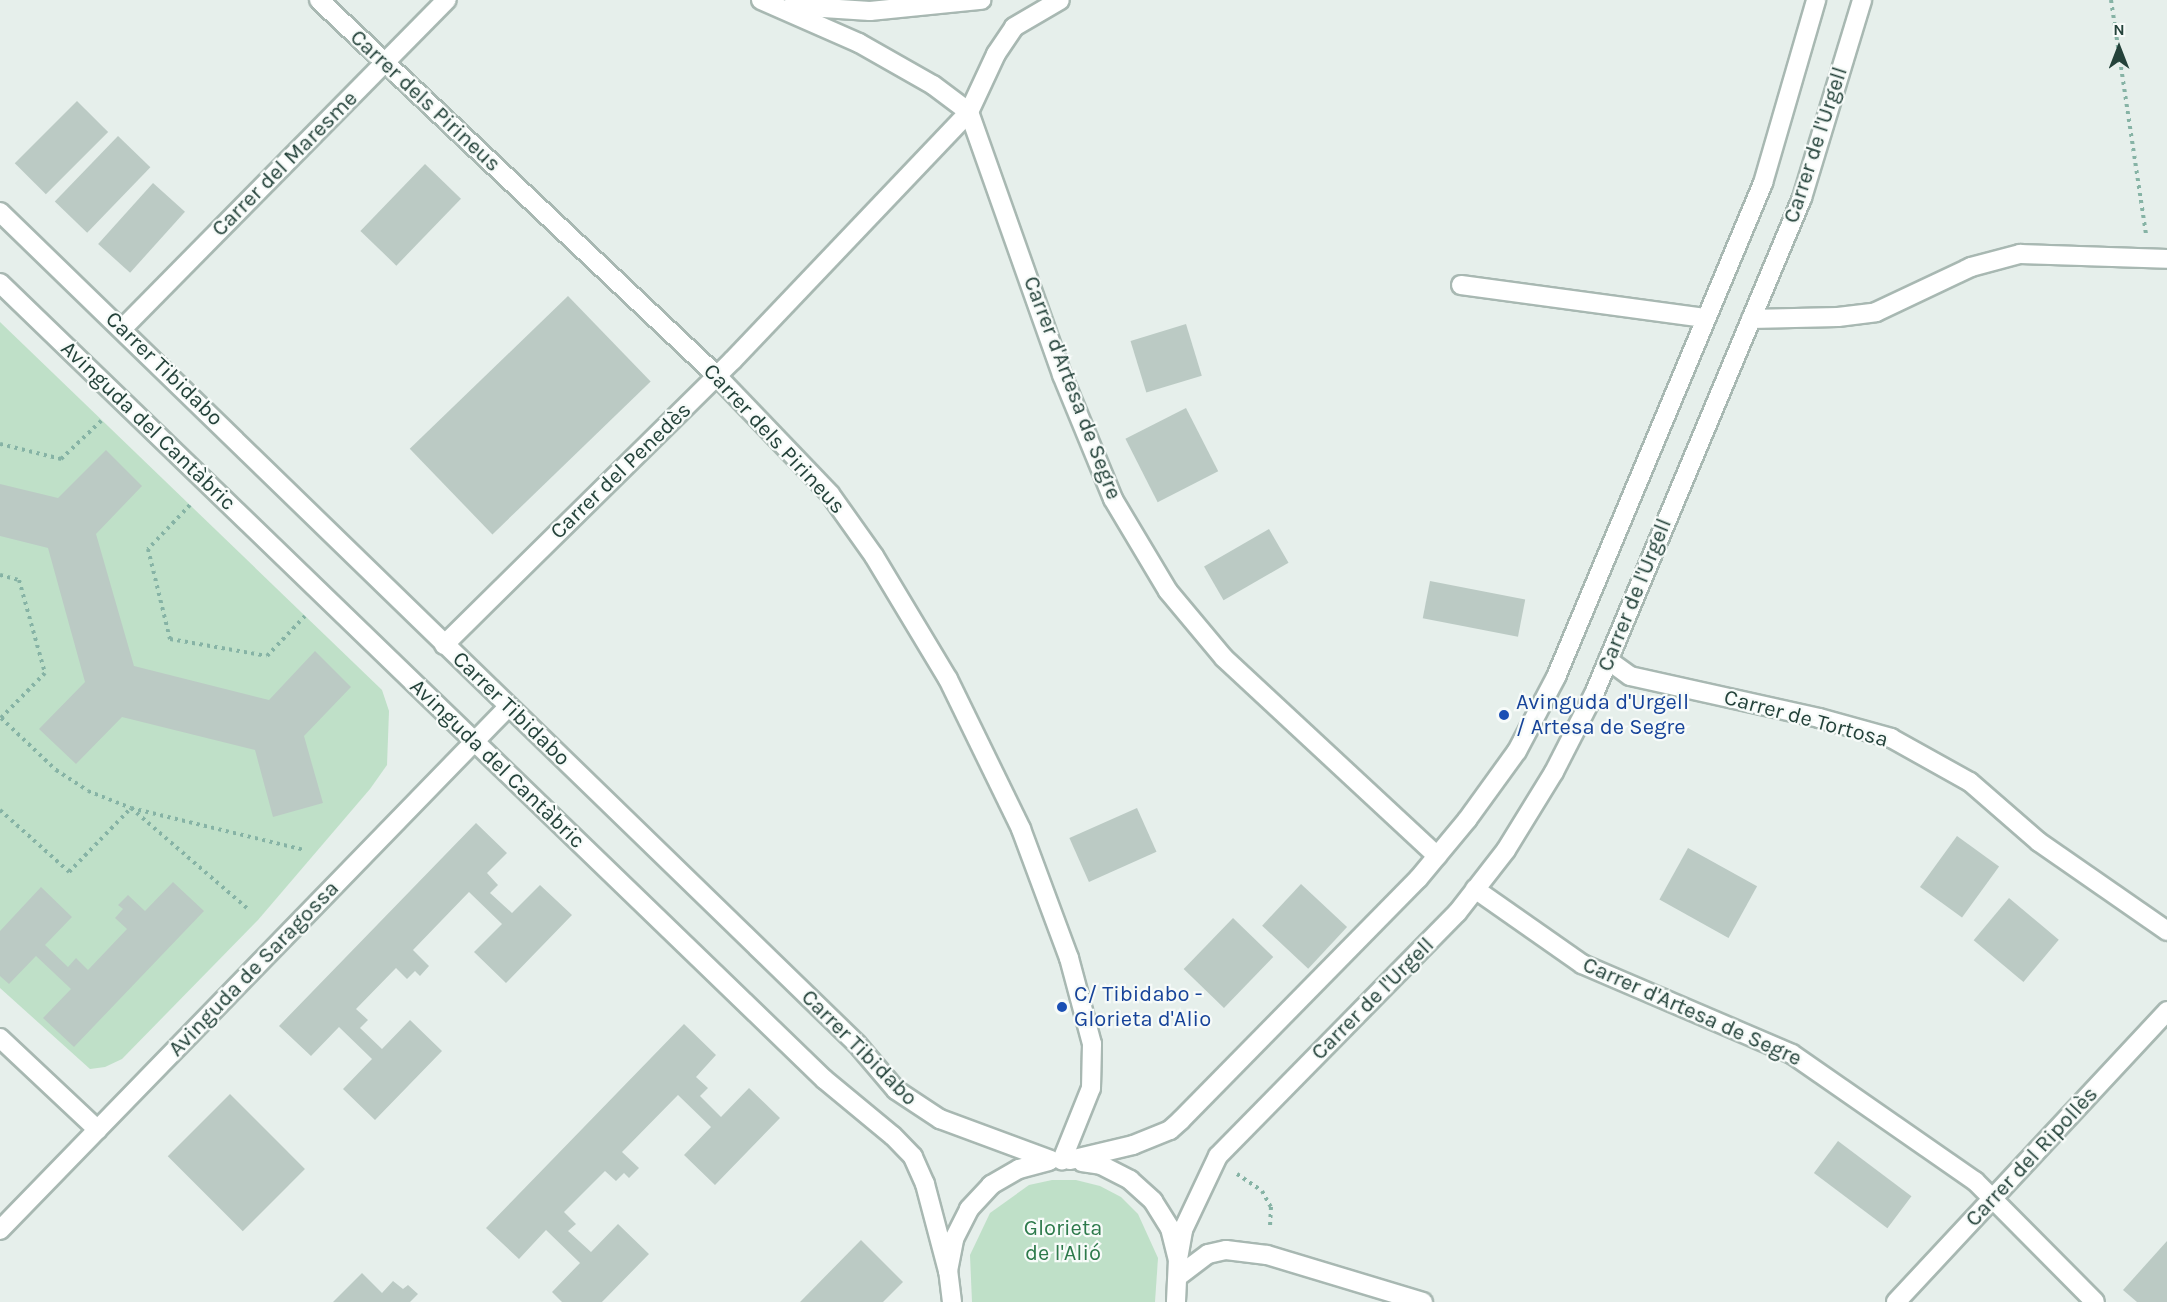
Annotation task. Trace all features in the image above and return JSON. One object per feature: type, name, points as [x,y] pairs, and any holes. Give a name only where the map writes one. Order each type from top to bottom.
[{"type":"street","name":"Carrer dels Pirineus","points":[[319,0],[384,64],[717,376],[830,494],[874,556],[948,680],[1021,829],[1069,958],[1092,1044],[1091,1088],[1061,1160]]},
{"type":"street","name":"Carrer del Maresme","points":[[123,328],[447,0]]},
{"type":"street","points":[[763,0],[870,11],[981,0]]},
{"type":"street","points":[[763,0],[859,43],[933,85],[969,112]]},
{"type":"street","name":"Carrer del Penedès","points":[[444,645],[717,376],[969,112],[996,54],[1014,27],[1060,0]]},
{"type":"street","name":"Carrer de l'Urgell","points":[[1061,1160],[1101,1155],[1170,1130],[1437,856],[1517,751],[1556,676],[1762,183],[1816,0]]},
{"type":"street","name":"Carrer de l'Urgell","points":[[1179,1286],[1183,1230],[1218,1156],[1457,913],[1506,850],[1554,772],[1608,660],[1802,198],[1863,0]]},
{"type":"street","name":"Carrer d'Artesa de Segre","points":[[969,112],[1062,375],[1113,499],[1168,591],[1224,658],[1437,856]]},
{"type":"street","name":"Carrer Tibidabo","points":[[0,212],[123,328],[444,645],[857,1044],[896,1090],[940,1119],[1061,1160]]},
{"type":"street","points":[[1751,319],[1838,317],[1876,312],[1971,267],[2020,254],[2158,258]]},
{"type":"street","name":"Avinguda del Cantàbric","points":[[0,283],[824,1079],[873,1117],[913,1157],[925,1184],[948,1271]]},
{"type":"street","points":[[1461,285],[1705,318]]},
{"type":"street","name":"Carrer de Tortosa","points":[[1608,660],[1630,676],[1819,718],[1891,738],[1970,782],[2039,842],[2167,932]]},
{"type":"street","name":"Avinguda de Saragossa","points":[[0,1230],[508,707]]},
{"type":"street","name":"Carrer d'Artesa de Segre","points":[[1475,889],[1582,964],[1692,1008],[1792,1054],[1975,1181],[1991,1200],[2095,1302]]},
{"type":"street","name":"Carrer del Ripollès","points":[[1896,1302],[2167,1011]]},
{"type":"street","points":[[0,1038],[98,1130]]},
{"type":"street","points":[[950,1300],[948,1271],[954,1239],[969,1209],[991,1185],[1019,1169],[1061,1160],[1101,1165],[1138,1187],[1153,1202],[1170,1228],[1179,1286]]},
{"type":"street","points":[[1179,1286],[1208,1254],[1226,1250],[1267,1255],[1423,1302]]},
{"type":"path","points":[[2111,0],[2158,258]]},
{"type":"path","points":[[0,444],[61,459],[102,420]]},
{"type":"path","points":[[190,505],[148,549],[170,639],[267,656],[305,616]]},
{"type":"path","points":[[0,575],[19,580],[45,673],[1,718],[56,770],[88,791],[130,808],[304,850]]},
{"type":"path","points":[[0,810],[69,872],[130,808]]},
{"type":"path","points":[[130,808],[247,908]]},
{"type":"path","points":[[1235,1172],[1262,1191],[1271,1207],[1270,1239]]},
{"type":"green space","points":[[0,322],[382,690],[389,711],[387,765],[370,789],[258,920],[122,1059],[105,1067],[90,1069],[0,988]]},
{"type":"green space","name":"Glorieta de l'Alió","points":[[1052,1180],[1076,1180],[1100,1186],[1121,1197],[1138,1214],[1158,1258],[1155,1302],[972,1302],[970,1255],[990,1213],[1029,1185]]},
{"type":"building","points":[[77,101],[108,132],[46,194],[15,163]]},
{"type":"building","points":[[118,136],[150,167],[87,233],[55,201]]},
{"type":"building","points":[[425,164],[461,199],[396,266],[360,231]]},
{"type":"building","points":[[153,183],[185,212],[130,273],[98,244]]},
{"type":"building","points":[[568,296],[651,382],[492,534],[410,449]]},
{"type":"building","points":[[1186,324],[1202,376],[1146,393],[1131,341]]},
{"type":"building","points":[[1186,408],[1218,471],[1158,502],[1125,439]]},
{"type":"building","points":[[106,450],[142,486],[96,534],[134,666],[269,700],[315,651],[351,687],[304,736],[323,803],[273,817],[255,750],[122,717],[76,764],[39,729],[85,682],[48,548],[0,536],[0,484],[58,498]]},
{"type":"building","points":[[1269,529],[1288,563],[1224,600],[1204,566]]},
{"type":"building","points":[[1430,581],[1525,600],[1518,637],[1423,618]]},
{"type":"building","points":[[1137,808],[1157,852],[1089,882],[1069,838]]},
{"type":"building","points":[[476,823],[507,853],[487,873],[498,885],[490,893],[512,913],[540,885],[572,915],[506,983],[474,952],[502,924],[469,892],[413,950],[429,966],[420,976],[415,971],[407,979],[396,968],[356,1009],[368,1020],[360,1028],[382,1049],[410,1020],[442,1051],[375,1120],[343,1089],[372,1059],[339,1027],[311,1056],[279,1026]]},
{"type":"building","points":[[1957,836],[1999,867],[1962,918],[1920,887]]},
{"type":"building","points":[[1688,848],[1757,886],[1728,938],[1659,900]]},
{"type":"building","points":[[173,882],[204,911],[74,1047],[43,1018],[71,989],[36,956],[9,984],[0,976],[0,931],[41,887],[72,917],[45,945],[68,967],[76,958],[88,970],[127,929],[115,918],[123,909],[118,905],[128,895],[145,911]]},
{"type":"building","points":[[1301,884],[1347,927],[1308,969],[1262,926]]},
{"type":"building","points":[[2009,898],[2059,940],[2023,982],[1974,940]]},
{"type":"building","points":[[1233,918],[1273,957],[1224,1008],[1184,969]]},
{"type":"building","points":[[684,1024],[716,1055],[696,1077],[708,1088],[700,1096],[721,1117],[749,1088],[780,1118],[715,1185],[684,1155],[711,1127],[678,1095],[622,1152],[639,1168],[629,1178],[624,1173],[616,1181],[605,1171],[564,1212],[576,1224],[568,1231],[591,1252],[618,1224],[649,1254],[602,1302],[562,1302],[552,1292],[580,1263],[546,1230],[519,1259],[486,1228]]},
{"type":"building","points":[[230,1094],[305,1169],[243,1231],[168,1156]]},
{"type":"building","points":[[1838,1141],[1911,1196],[1887,1228],[1814,1173]]},
{"type":"building","points":[[861,1240],[903,1282],[883,1302],[800,1302]]},
{"type":"building","points":[[2167,1241],[2167,1302],[2137,1302],[2123,1290]]},
{"type":"building","points":[[362,1273],[382,1293],[393,1281],[403,1289],[408,1285],[418,1294],[410,1302],[333,1302]]},
{"type":"place","name":"Avinguda d'Urgell / Artesa de Segre","points":[[1504,715]]},
{"type":"place","name":"C/ Tibidabo - Glorieta d'Alio","points":[[1062,1007]]}]
